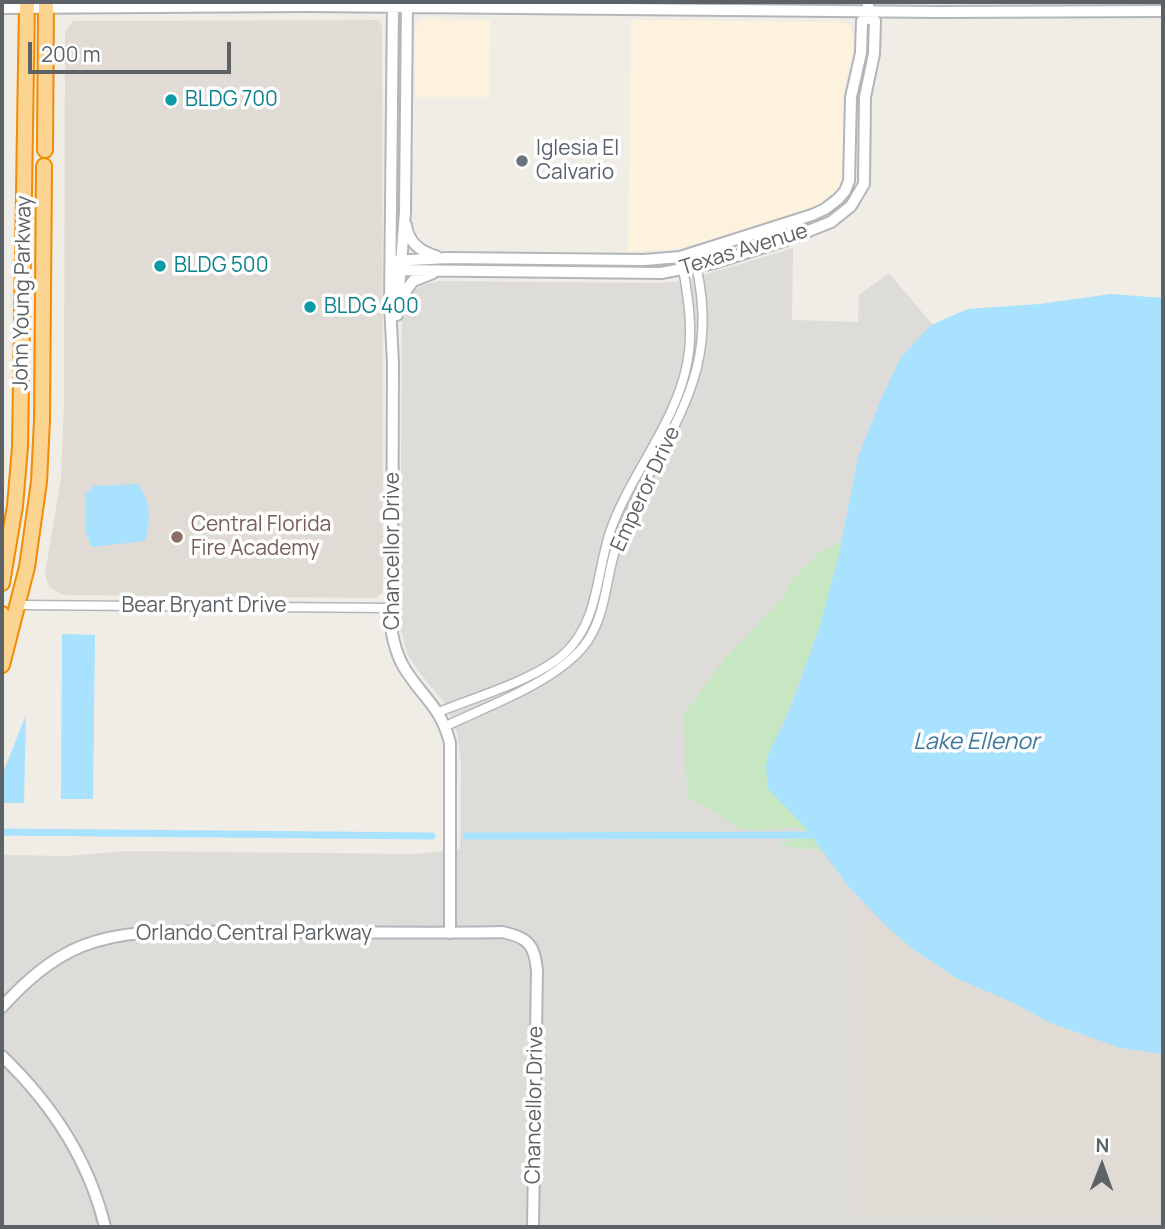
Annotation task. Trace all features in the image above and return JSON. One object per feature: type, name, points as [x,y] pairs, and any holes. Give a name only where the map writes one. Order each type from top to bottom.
[{"type":"highway","name":"John Young Parkway","points":[[2,583],[15,506],[20,447],[27,5]]},
{"type":"highway","points":[[44,150],[46,5]]},
{"type":"highway","name":"John Young Parkway","points":[[2,665],[32,539],[41,452],[44,166]]},
{"type":"highway","points":[[6,564],[9,587],[18,605]]},
{"type":"highway","points":[[2,614],[7,648]]},
{"type":"street","points":[[649,9],[654,4],[671,2]]},
{"type":"street","points":[[974,11],[982,6],[1019,6],[1022,2]]},
{"type":"street","points":[[2,8],[27,5],[407,5],[974,11],[1163,9]]},
{"type":"street","name":"Chancellor Drive","points":[[393,5],[398,304],[393,363]]},
{"type":"street","name":"Chancellor Drive","points":[[407,5],[405,212],[396,265],[393,363],[390,608],[392,633],[403,666],[439,712],[446,726],[451,765],[450,933]]},
{"type":"street","name":"Texas Avenue","points":[[868,10],[875,21],[874,54],[865,107],[863,184],[851,206],[831,222],[786,240],[697,267],[644,274],[442,271],[396,265],[448,258],[644,260],[680,257],[825,209],[845,191],[851,167],[854,79],[861,53],[862,21],[868,10]]},
{"type":"street","points":[[861,53],[874,54]]},
{"type":"street","points":[[851,106],[865,107]]},
{"type":"street","points":[[851,167],[865,167]]},
{"type":"street","points":[[825,209],[831,222]]},
{"type":"street","points":[[405,212],[407,232],[419,250],[448,258]]},
{"type":"street","points":[[780,226],[786,240]]},
{"type":"street","name":"Emperor Drive","points":[[446,726],[554,673],[570,661],[594,632],[600,618],[619,538],[683,411],[697,371],[702,303],[693,254]]},
{"type":"street","name":"Emperor Drive","points":[[439,712],[547,667],[565,653],[588,621],[614,521],[664,426],[684,380],[690,334],[680,257]]},
{"type":"street","points":[[644,260],[644,274]]},
{"type":"street","points":[[398,304],[413,281],[442,271]]},
{"type":"street","name":"Bear Bryant Drive","points":[[18,605],[390,608]]},
{"type":"street","name":"Orlando Central Parkway","points":[[2,1007],[30,978],[53,961],[81,946],[111,937],[145,932],[502,933],[518,935],[528,942]]},
{"type":"street","name":"Chancellor Drive","points":[[528,942],[535,954],[537,971],[533,1227]]},
{"type":"street","points":[[2,1056],[42,1098],[65,1132],[82,1162],[105,1227]]},
{"type":"shaded area","points":[[424,19],[490,20],[489,97],[415,97],[415,28],[418,22]]},
{"type":"shaded area","points":[[379,20],[382,27],[383,592],[376,598],[63,595],[49,587],[45,573],[61,478],[64,405],[65,32],[73,21]]},
{"type":"shaded area","points":[[631,20],[849,24],[853,32],[853,53],[844,88],[843,177],[838,188],[817,206],[713,240],[670,250],[628,251]]},
{"type":"shaded area","points":[[793,248],[792,320],[858,322],[859,295],[889,273],[954,350],[859,844],[855,1214],[1163,1219],[1163,1227],[2,1227],[2,855],[65,856],[128,851],[415,854],[460,849],[461,763],[457,733],[444,703],[407,654],[400,625],[402,312],[408,295],[422,285],[441,281],[661,283],[688,280]]},
{"type":"shaded area","points":[[859,844],[1163,997],[1163,1219],[855,1215]]},
{"type":"green space","points":[[842,541],[819,629],[780,731],[768,789],[804,826],[823,851],[776,845],[803,836],[804,830],[794,827],[741,829],[687,798],[684,714],[725,658],[781,600],[794,578],[817,554]]},
{"type":"water","name":"Lake Ellenor","points":[[1111,294],[1163,298],[1163,1054],[1120,1048],[1048,1022],[1016,1004],[956,978],[914,950],[886,926],[848,886],[804,826],[768,789],[766,765],[819,629],[839,554],[858,457],[901,357],[931,325],[968,309],[1039,304]]},
{"type":"water","points":[[138,484],[149,511],[145,541],[91,547],[85,529],[85,495],[94,486]]},
{"type":"water","points":[[62,634],[95,635],[93,799],[61,799]]},
{"type":"water","points":[[26,715],[24,803],[2,803],[2,775]]},
{"type":"waterway","points":[[2,832],[432,836]]},
{"type":"waterway","points":[[466,836],[820,835]]},
{"type":"place","name":"BLDG 700","points":[[171,100]]},
{"type":"place","name":"Iglesia El Calvario","points":[[522,161]]},
{"type":"place","name":"BLDG 500","points":[[160,266]]},
{"type":"place","name":"BLDG 400","points":[[310,307]]},
{"type":"place","name":"Central Florida Fire Academy","points":[[177,537]]}]
